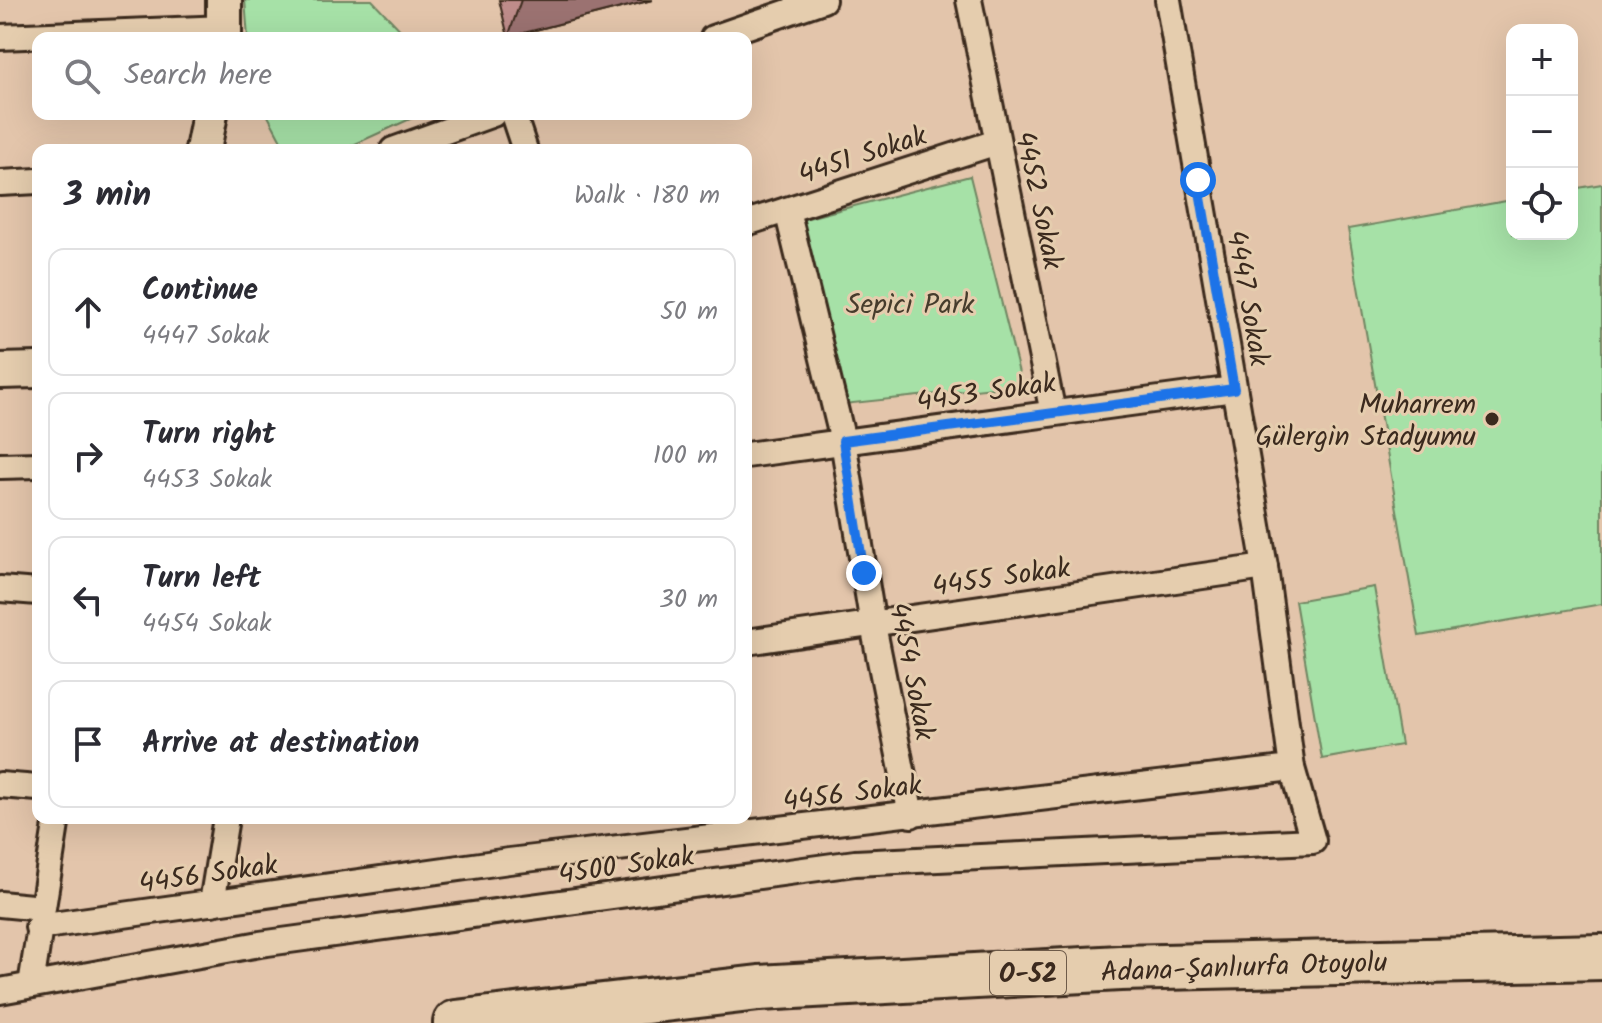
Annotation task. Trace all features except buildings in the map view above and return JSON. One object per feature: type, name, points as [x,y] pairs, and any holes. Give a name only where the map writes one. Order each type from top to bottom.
[{"type":"highway","name":"Adana-Şanlıurfa Otoyolu","points":[[456,1023],[759,988],[1120,968],[1602,957]]},
{"type":"main road","points":[[204,144],[209,120]]},
{"type":"main road","points":[[0,371],[32,370]]},
{"type":"street","points":[[730,32],[823,0]]},
{"type":"street","name":"4452 Sokak","points":[[969,0],[1053,413]]},
{"type":"street","name":"4447 Sokak","points":[[1168,0],[1265,567],[1292,768],[1313,841]]},
{"type":"street","points":[[75,32],[225,22]]},
{"type":"street","points":[[0,37],[32,35]]},
{"type":"street","points":[[410,144],[476,120]]},
{"type":"street","points":[[515,120],[523,144]]},
{"type":"street","name":"4451 Sokak","points":[[752,221],[997,142]]},
{"type":"street","points":[[0,183],[32,181]]},
{"type":"street","name":"4454 Sokak","points":[[787,210],[843,441],[873,625],[911,815]]},
{"type":"street","name":"4453 Sokak","points":[[752,454],[1234,389]]},
{"type":"street","points":[[0,466],[32,465]]},
{"type":"street","name":"4455 Sokak","points":[[752,641],[1265,567]]},
{"type":"street","points":[[0,589],[32,592]]},
{"type":"street","name":"4456 Sokak","points":[[0,904],[40,918],[212,903],[509,861],[1292,768]]},
{"type":"street","points":[[0,785],[32,788]]},
{"type":"street","points":[[31,985],[56,824]]},
{"type":"street","points":[[212,903],[225,824]]},
{"type":"street","name":"4500 Sokak","points":[[0,991],[260,944],[855,863],[1313,841]]},
{"type":"green space","points":[[245,0],[372,0],[402,32],[248,32]]},
{"type":"green space","points":[[270,120],[408,120],[355,144],[283,144]]},
{"type":"green space","name":"Sepici Park","points":[[970,176],[1022,385],[844,404],[800,220]]},
{"type":"green space","name":"Muharrem Gülergin Stadyumu","points":[[1602,184],[1602,604],[1419,636],[1348,229],[1506,201],[1506,240],[1578,240],[1578,188]]},
{"type":"green space","points":[[1374,587],[1401,745],[1322,759],[1295,601]]},
{"type":"place","name":"Muharrem Gülergin Stadyumu","points":[[1492,419]]},
{"type":"route","points":[[864,573],[843,441],[1234,389],[1198,180]]}]
